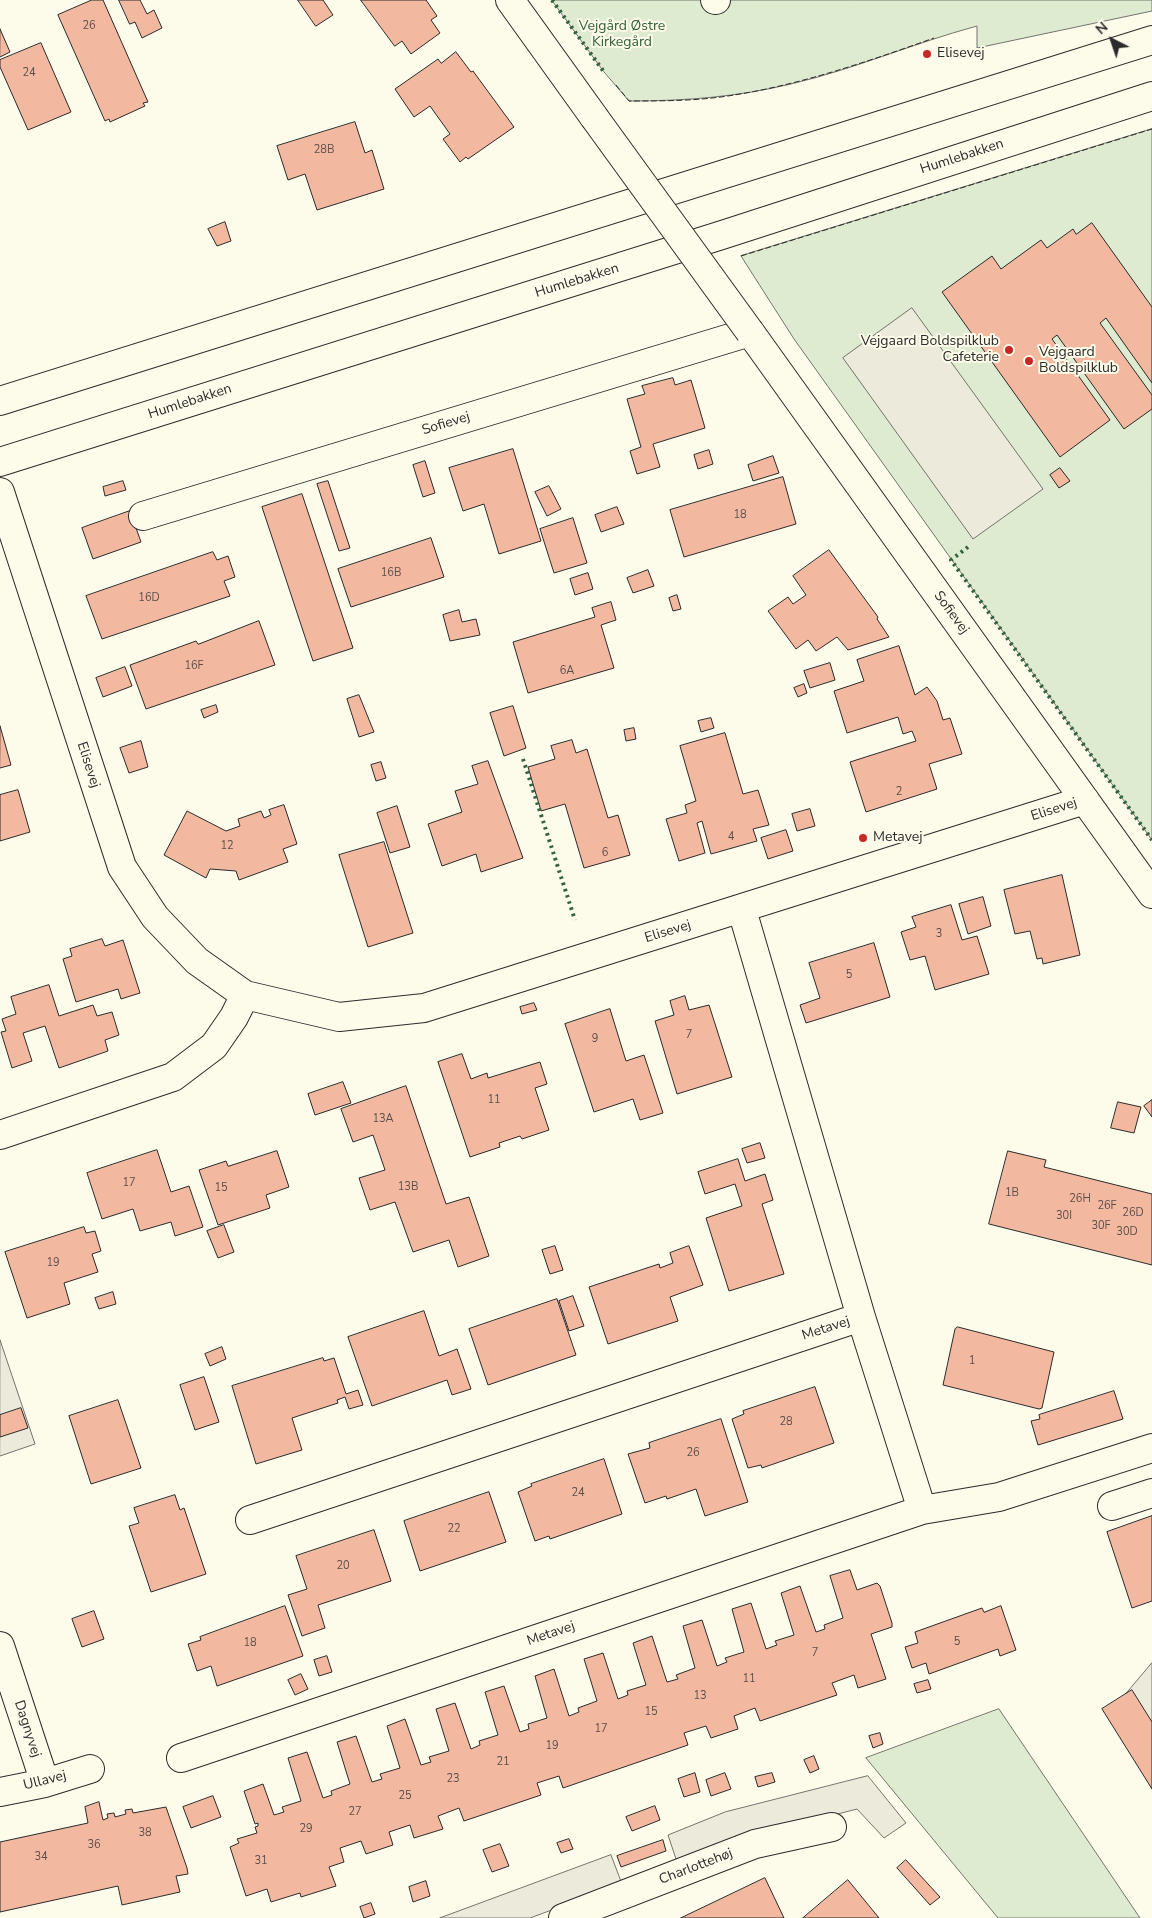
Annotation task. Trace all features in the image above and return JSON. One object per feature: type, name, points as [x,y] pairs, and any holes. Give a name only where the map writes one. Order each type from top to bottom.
[{"type":"street","name":"Sofievej","points":[[510,0],[1152,894]]},
{"type":"street","points":[[0,401],[1152,40]]},
{"type":"street","name":"Humlebakken","points":[[0,462],[722,235],[1152,96]]},
{"type":"street","name":"Sofievej","points":[[143,516],[750,332]]},
{"type":"street","name":"Elisevej","points":[[0,492],[122,868],[155,917],[197,961],[245,995],[339,1017],[424,1008],[742,910],[1085,800]]},
{"type":"street","name":"Metavej","points":[[742,910],[862,1317],[922,1510]]},
{"type":"street","points":[[0,1135],[173,1077],[214,1046],[245,995]]},
{"type":"street","name":"Metavej","points":[[250,1520],[862,1317]]},
{"type":"street","name":"Metavej","points":[[181,1758],[922,1510],[999,1497],[1152,1448]]},
{"type":"street","points":[[1112,1506],[1152,1493]]},
{"type":"street","name":"Dagnyvej","points":[[0,1646],[45,1783]]},
{"type":"street","name":"Ullavej","points":[[0,1792],[45,1783],[90,1769]]},
{"type":"street","name":"Charlottehøj","points":[[563,1918],[755,1844],[832,1827]]},
{"type":"green space","name":"Vejgård Østre Kirkegård","points":[[552,0],[1152,0],[1152,11],[977,48],[977,26],[838,71],[791,84],[751,92],[710,97],[629,101],[604,72]]},
{"type":"green space","points":[[1152,129],[1152,840],[794,339],[741,256]]},
{"type":"green space","points":[[999,1709],[1140,1918],[998,1918],[866,1758]]},
{"type":"shaded area","points":[[912,308],[1043,489],[973,539],[843,358]]},
{"type":"shaded area","points":[[0,1340],[35,1444],[0,1456]]},
{"type":"shaded area","points":[[1152,1663],[1152,1736],[1126,1694]]},
{"type":"shaded area","points":[[868,1776],[906,1823],[884,1838],[857,1809],[737,1840],[677,1862],[668,1835],[725,1812]]},
{"type":"shaded area","points":[[611,1855],[622,1884],[530,1918],[440,1918]]},
{"type":"building","points":[[92,0],[103,0],[148,102],[143,103],[145,106],[110,122],[109,119],[105,121],[58,15]]},
{"type":"building","points":[[119,0],[140,0],[147,14],[154,10],[162,28],[142,38],[135,22],[130,24]]},
{"type":"building","points":[[298,0],[323,0],[333,15],[316,26]]},
{"type":"building","points":[[361,0],[426,0],[437,16],[431,20],[440,33],[411,54],[402,41],[395,46]]},
{"type":"building","points":[[0,29],[10,52],[0,57]]},
{"type":"building","points":[[41,43],[71,112],[28,130],[0,67],[0,60]]},
{"type":"building","points":[[456,52],[471,72],[473,71],[514,127],[468,159],[466,157],[460,162],[443,139],[450,134],[430,106],[414,117],[395,89],[438,59],[441,63]]},
{"type":"building","points":[[355,122],[365,153],[372,150],[384,189],[317,210],[305,174],[288,180],[277,146]]},
{"type":"building","points":[[225,222],[231,241],[217,246],[208,229]]},
{"type":"building","name":"Vejgaard Boldspilklub","points":[[1092,223],[1152,307],[1152,383],[1106,318],[1100,323],[1152,395],[1152,409],[1124,429],[1057,335],[1052,339],[1110,420],[1060,457],[942,292],[992,256],[1001,269],[1041,240],[1047,248],[1073,229],[1076,234]]},
{"type":"building","points":[[673,378],[675,385],[691,380],[705,428],[653,444],[660,467],[637,474],[630,451],[641,447],[627,399],[645,394],[642,386]]},
{"type":"building","points":[[513,449],[541,541],[499,554],[484,504],[463,511],[449,468]]},
{"type":"building","points":[[709,450],[713,464],[698,469],[694,455]]},
{"type":"building","points":[[773,456],[779,473],[753,481],[748,465]]},
{"type":"building","points":[[425,461],[435,493],[423,497],[413,465]]},
{"type":"building","points":[[1060,468],[1070,481],[1059,488],[1050,475]]},
{"type":"building","points":[[783,477],[796,524],[684,557],[670,510]]},
{"type":"building","points":[[123,481],[126,490],[105,496],[103,487]]},
{"type":"building","points":[[328,481],[350,548],[339,551],[317,484]]},
{"type":"building","points":[[549,486],[561,509],[547,516],[535,492]]},
{"type":"building","points":[[302,494],[353,648],[313,661],[262,507]]},
{"type":"building","points":[[617,507],[624,524],[601,532],[595,515]]},
{"type":"building","points":[[130,511],[141,542],[93,559],[82,528]]},
{"type":"building","points":[[573,518],[587,563],[554,573],[540,529]]},
{"type":"building","points":[[431,538],[444,577],[351,607],[338,569]]},
{"type":"building","points":[[829,550],[878,617],[877,619],[889,637],[848,650],[837,637],[816,651],[808,640],[796,649],[768,611],[788,597],[793,604],[806,595],[793,576]]},
{"type":"building","points":[[213,552],[217,560],[228,556],[235,577],[224,581],[230,596],[102,639],[86,596]]},
{"type":"building","points":[[648,570],[654,586],[633,593],[627,578]]},
{"type":"building","points":[[588,573],[593,589],[575,595],[570,579]]},
{"type":"building","points":[[677,595],[681,609],[673,611],[669,598]]},
{"type":"building","points":[[611,602],[616,620],[601,625],[614,668],[528,693],[513,642],[595,617],[592,608]]},
{"type":"building","points":[[459,610],[462,622],[476,619],[480,635],[450,641],[443,615]]},
{"type":"building","points":[[259,621],[275,665],[146,709],[130,665],[196,641],[198,644]]},
{"type":"building","points":[[899,646],[915,695],[927,687],[937,701],[943,720],[950,718],[962,754],[929,764],[937,789],[866,812],[850,762],[916,741],[912,731],[903,734],[898,717],[847,733],[834,691],[864,681],[857,660]]},
{"type":"building","points":[[830,663],[835,680],[810,688],[804,671]]},
{"type":"building","points":[[125,667],[132,686],[103,697],[96,678]]},
{"type":"building","points":[[804,684],[807,693],[798,697],[794,688]]},
{"type":"building","points":[[359,695],[374,732],[359,737],[347,699]]},
{"type":"building","points":[[216,705],[218,712],[204,718],[201,710]]},
{"type":"building","points":[[513,706],[526,748],[504,756],[490,713]]},
{"type":"building","points":[[711,718],[714,728],[701,732],[698,721]]},
{"type":"building","points":[[0,726],[11,765],[0,768]]},
{"type":"building","points":[[634,728],[636,739],[626,741],[624,730]]},
{"type":"building","points":[[725,733],[743,794],[758,790],[769,825],[753,829],[757,841],[711,854],[702,821],[697,823],[705,853],[679,861],[666,819],[687,813],[685,805],[696,801],[680,746]]},
{"type":"building","points":[[572,740],[576,753],[587,749],[608,818],[618,815],[630,855],[584,868],[565,804],[541,811],[528,767],[555,759],[551,746]]},
{"type":"building","points":[[141,741],[148,767],[129,773],[120,748]]},
{"type":"building","points":[[488,761],[523,858],[481,872],[476,854],[442,866],[428,824],[462,812],[455,791],[478,784],[472,766]]},
{"type":"building","points":[[381,762],[386,778],[376,781],[371,765]]},
{"type":"building","points":[[18,790],[30,832],[0,841],[0,795]]},
{"type":"building","points":[[284,805],[297,844],[283,849],[288,862],[239,880],[236,871],[210,869],[206,878],[164,855],[187,811],[226,831],[240,826],[238,819],[261,811],[264,818],[271,815],[269,810]]},
{"type":"building","points":[[397,806],[410,847],[390,853],[377,813]]},
{"type":"building","points":[[810,809],[815,826],[797,831],[792,814]]},
{"type":"building","points":[[786,830],[793,851],[768,859],[761,838]]},
{"type":"building","points":[[384,842],[413,933],[368,947],[339,855]]},
{"type":"building","points":[[1062,875],[1080,955],[1043,964],[1042,958],[1037,959],[1030,931],[1015,934],[1004,890]]},
{"type":"building","points":[[983,897],[991,926],[968,934],[959,904]]},
{"type":"building","points":[[951,905],[962,940],[977,936],[989,974],[935,990],[925,956],[910,960],[901,932],[916,927],[912,917]]},
{"type":"building","points":[[102,939],[105,946],[123,940],[140,993],[121,999],[118,989],[76,1002],[63,959],[72,956],[70,949]]},
{"type":"building","points":[[874,943],[890,997],[806,1023],[800,1005],[820,998],[809,963]]},
{"type":"building","points":[[49,985],[59,1016],[93,1005],[97,1016],[112,1012],[119,1035],[105,1040],[108,1051],[59,1068],[45,1026],[23,1033],[32,1061],[12,1068],[1,1032],[6,1031],[2,1019],[16,1014],[11,997]]},
{"type":"building","points":[[685,996],[689,1010],[709,1005],[732,1077],[677,1094],[655,1021],[674,1015],[670,1001]]},
{"type":"building","points":[[534,1003],[537,1010],[522,1014],[520,1007]]},
{"type":"building","points":[[610,1009],[626,1061],[644,1055],[663,1113],[640,1120],[633,1099],[594,1112],[565,1024]]},
{"type":"building","points":[[462,1054],[471,1079],[487,1073],[488,1078],[540,1062],[547,1084],[535,1088],[549,1130],[522,1139],[520,1136],[499,1143],[500,1147],[470,1157],[438,1062]]},
{"type":"building","points":[[343,1082],[351,1103],[315,1115],[308,1094]]},
{"type":"building","points":[[406,1086],[446,1204],[469,1197],[489,1256],[458,1267],[449,1240],[413,1252],[395,1202],[370,1210],[359,1178],[385,1170],[373,1135],[353,1142],[341,1109]]},
{"type":"building","points":[[1152,1100],[1152,1117],[1144,1106]]},
{"type":"building","points":[[1118,1102],[1141,1107],[1134,1133],[1111,1128]]},
{"type":"building","points":[[760,1143],[765,1158],[747,1163],[742,1149]]},
{"type":"building","points":[[157,1150],[171,1192],[189,1186],[203,1227],[175,1236],[171,1222],[140,1231],[133,1209],[102,1219],[87,1173]]},
{"type":"building","points":[[277,1151],[289,1187],[266,1195],[270,1208],[218,1225],[199,1170],[226,1161],[228,1166]]},
{"type":"building","points":[[1008,1151],[1046,1160],[1044,1167],[1152,1194],[1152,1265],[989,1224]]},
{"type":"building","points":[[738,1159],[745,1181],[765,1174],[773,1200],[762,1204],[784,1274],[729,1291],[706,1218],[742,1206],[735,1184],[705,1194],[698,1172]]},
{"type":"building","points":[[224,1225],[234,1252],[218,1258],[207,1231]]},
{"type":"building","points":[[84,1227],[86,1233],[95,1231],[101,1251],[92,1254],[98,1272],[64,1283],[70,1304],[27,1318],[5,1252]]},
{"type":"building","points":[[555,1246],[563,1270],[550,1274],[542,1250]]},
{"type":"building","points":[[689,1246],[703,1285],[670,1297],[678,1321],[608,1344],[589,1287],[659,1264],[660,1268],[673,1263],[670,1253]]},
{"type":"building","points":[[113,1292],[116,1304],[99,1309],[95,1298]]},
{"type":"building","points":[[573,1296],[584,1326],[569,1331],[559,1301]]},
{"type":"building","points":[[557,1299],[576,1355],[488,1385],[469,1329]]},
{"type":"building","points":[[424,1311],[439,1356],[457,1349],[471,1389],[452,1395],[447,1380],[372,1406],[348,1337]]},
{"type":"building","points":[[958,1327],[1054,1352],[1042,1408],[1039,1409],[943,1385],[955,1329]]},
{"type":"building","points":[[222,1347],[226,1359],[210,1366],[205,1354]]},
{"type":"building","points":[[323,1358],[324,1361],[334,1358],[346,1394],[358,1390],[363,1405],[349,1409],[345,1397],[337,1400],[338,1403],[292,1418],[302,1450],[256,1464],[232,1386]]},
{"type":"building","points":[[204,1377],[219,1422],[195,1430],[180,1385]]},
{"type":"building","points":[[815,1387],[834,1443],[762,1468],[761,1465],[748,1468],[732,1419],[744,1414],[743,1411]]},
{"type":"building","points":[[1114,1391],[1123,1419],[1038,1445],[1031,1421],[1040,1419],[1039,1415]]},
{"type":"building","points":[[118,1400],[141,1468],[91,1484],[69,1416]]},
{"type":"building","points":[[21,1408],[28,1428],[0,1437],[0,1415]]},
{"type":"building","points":[[721,1419],[748,1502],[705,1516],[696,1489],[667,1499],[666,1496],[645,1503],[628,1454],[650,1448],[649,1443]]},
{"type":"building","points":[[604,1459],[622,1514],[550,1539],[549,1536],[535,1541],[518,1492],[532,1486],[531,1484]]},
{"type":"building","points":[[489,1492],[506,1542],[420,1571],[404,1521]]},
{"type":"building","points":[[175,1495],[180,1510],[184,1508],[206,1574],[151,1592],[129,1526],[139,1523],[134,1508]]},
{"type":"building","points":[[1152,1516],[1152,1601],[1132,1608],[1107,1532]]},
{"type":"building","points":[[374,1530],[391,1581],[318,1605],[325,1628],[302,1636],[288,1595],[307,1589],[296,1556]]},
{"type":"building","points":[[850,1570],[857,1590],[877,1583],[880,1586],[892,1627],[871,1634],[886,1679],[858,1688],[854,1675],[832,1683],[837,1695],[760,1721],[755,1708],[734,1716],[738,1729],[711,1738],[706,1726],[684,1733],[688,1745],[563,1788],[559,1776],[537,1783],[541,1795],[464,1821],[459,1808],[438,1816],[443,1829],[414,1838],[410,1825],[389,1832],[393,1845],[366,1854],[361,1841],[340,1848],[344,1862],[329,1867],[336,1886],[301,1897],[300,1893],[271,1902],[267,1889],[246,1896],[230,1847],[239,1843],[237,1839],[257,1833],[255,1827],[258,1826],[258,1823],[255,1824],[244,1791],[263,1784],[274,1815],[284,1812],[282,1807],[301,1801],[288,1758],[307,1752],[323,1798],[332,1795],[331,1791],[350,1784],[337,1742],[356,1736],[372,1782],[382,1779],[380,1774],[400,1768],[387,1726],[405,1719],[421,1765],[431,1762],[429,1757],[449,1751],[436,1709],[455,1703],[471,1749],[480,1745],[479,1741],[498,1735],[485,1692],[504,1686],[520,1732],[529,1729],[528,1724],[547,1718],[535,1676],[554,1669],[569,1716],[579,1712],[578,1708],[597,1701],[584,1659],[603,1653],[618,1699],[628,1695],[627,1691],[646,1685],[633,1643],[652,1636],[667,1682],[678,1679],[676,1675],[695,1668],[683,1626],[702,1620],[717,1666],[727,1662],[725,1658],[744,1652],[732,1609],[751,1603],[766,1649],[777,1645],[775,1641],[794,1635],[781,1593],[800,1586],[816,1632],[825,1629],[824,1625],[843,1618],[830,1576]]},
{"type":"building","points":[[285,1606],[303,1656],[217,1686],[211,1666],[197,1671],[188,1644],[201,1640],[200,1637]]},
{"type":"building","points":[[1001,1606],[1016,1650],[1000,1656],[998,1649],[929,1674],[926,1663],[912,1668],[905,1647],[918,1643],[915,1632],[982,1608],[984,1612]]},
{"type":"building","points":[[94,1611],[104,1639],[82,1647],[72,1619]]},
{"type":"building","points":[[327,1656],[332,1672],[319,1676],[314,1660]]},
{"type":"building","points":[[301,1674],[308,1689],[295,1695],[288,1680]]},
{"type":"building","points":[[928,1680],[931,1689],[917,1693],[914,1684]]},
{"type":"building","points":[[1132,1690],[1152,1722],[1152,1789],[1102,1709]]},
{"type":"building","points":[[880,1733],[883,1744],[873,1748],[869,1736]]},
{"type":"building","points":[[814,1756],[819,1769],[810,1773],[804,1760]]},
{"type":"building","points":[[695,1773],[700,1792],[684,1797],[678,1779]]},
{"type":"building","points":[[725,1773],[731,1789],[711,1796],[706,1780]]},
{"type":"building","points":[[772,1773],[775,1782],[758,1787],[755,1777]]},
{"type":"building","points":[[213,1796],[221,1817],[191,1828],[183,1807]]},
{"type":"building","points":[[99,1802],[103,1820],[108,1818],[107,1814],[114,1813],[115,1817],[126,1814],[125,1810],[132,1809],[133,1813],[166,1807],[188,1874],[176,1876],[180,1892],[122,1905],[118,1886],[0,1912],[0,1842],[88,1823],[85,1807]]},
{"type":"building","points":[[655,1806],[660,1820],[632,1831],[626,1817]]},
{"type":"building","points":[[569,1839],[573,1849],[561,1853],[557,1843]]},
{"type":"building","points":[[663,1840],[666,1851],[621,1867],[617,1856]]},
{"type":"building","points":[[500,1844],[509,1866],[492,1872],[483,1850]]},
{"type":"building","points":[[906,1860],[940,1897],[930,1905],[897,1868]]},
{"type":"building","points":[[765,1878],[784,1918],[681,1918]]},
{"type":"building","points":[[848,1880],[879,1918],[803,1918]]},
{"type":"building","points":[[426,1881],[430,1896],[413,1902],[409,1887]]},
{"type":"building","points":[[371,1903],[375,1914],[364,1918],[360,1907]]},
{"type":"hedge","points":[[552,0],[604,72]]},
{"type":"hedge","points":[[968,547],[951,560],[1152,840]]},
{"type":"hedge","points":[[523,759],[575,920]]},
{"type":"fence","points":[[616,85],[629,101],[716,98],[781,86],[807,79],[934,38]]},
{"type":"fence","points":[[741,256],[1152,129]]},
{"type":"place","name":"Elisevej","points":[[927,54]]},
{"type":"place","name":"Vejgaard Boldspilklub Cafeterie","points":[[1009,350]]},
{"type":"place","name":"Vejgaard Boldspilklub","points":[[1029,361]]},
{"type":"place","name":"Metavej","points":[[863,838]]}]
